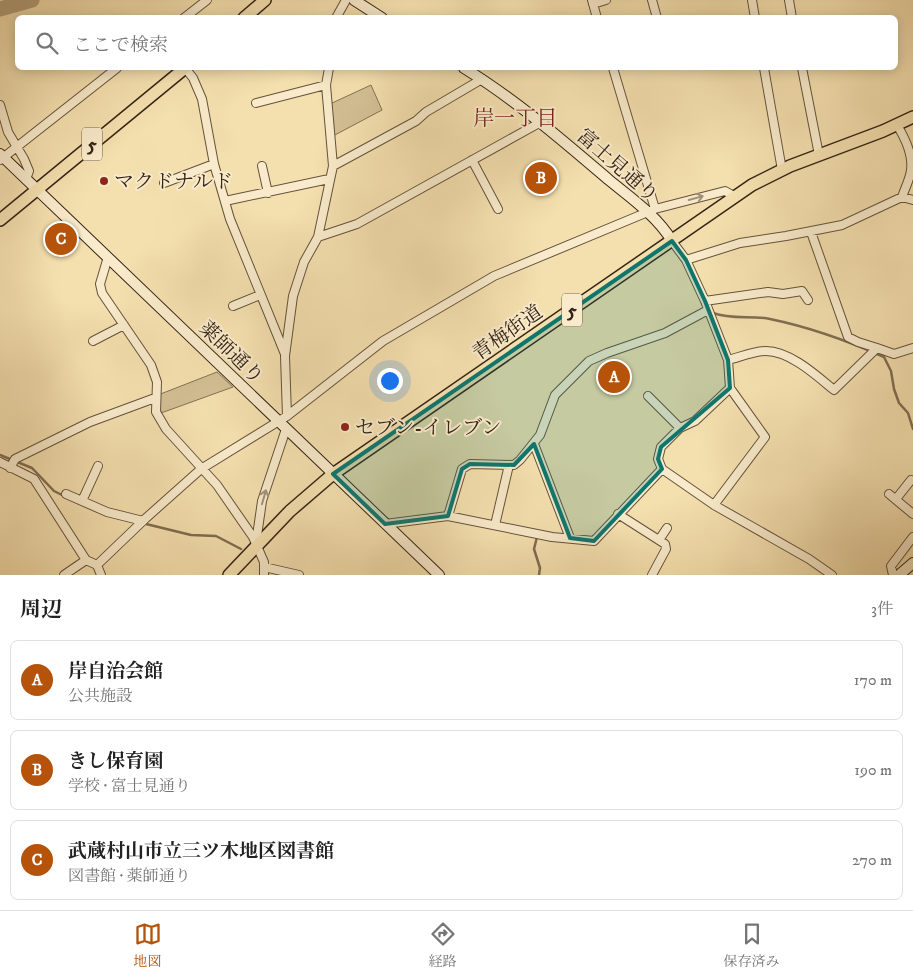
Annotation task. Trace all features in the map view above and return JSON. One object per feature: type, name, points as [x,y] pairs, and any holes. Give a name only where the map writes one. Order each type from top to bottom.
[{"type":"main road","points":[[248,15],[265,0]]},
{"type":"main road","name":"5","points":[[0,220],[183,70]]},
{"type":"main road","name":"青梅街道","points":[[229,575],[290,510],[333,474],[672,241],[734,196],[782,170],[913,117]]},
{"type":"street","points":[[188,15],[207,0]]},
{"type":"street","points":[[338,15],[346,0]]},
{"type":"street","points":[[354,0],[377,15]]},
{"type":"street","points":[[596,15],[593,2],[606,0]]},
{"type":"street","points":[[652,0],[656,15]]},
{"type":"street","points":[[752,0],[754,15]]},
{"type":"street","points":[[789,0],[792,15]]},
{"type":"street","points":[[1,157],[114,70]]},
{"type":"street","points":[[187,70],[193,78],[202,100],[214,164],[230,219],[285,356]]},
{"type":"street","points":[[256,545],[262,501],[284,422],[285,356],[293,296],[304,262],[318,237],[324,216],[329,179],[333,166],[326,85],[329,70]]},
{"type":"street","name":"富士見通り","points":[[467,70],[541,122],[651,210],[672,241]]},
{"type":"street","points":[[614,70],[651,210]]},
{"type":"street","points":[[764,70],[782,170]]},
{"type":"street","points":[[802,70],[819,155]]},
{"type":"street","points":[[333,166],[416,121],[426,112],[482,79]]},
{"type":"street","points":[[256,104],[326,85]]},
{"type":"street","points":[[0,105],[8,132],[29,171],[26,179]]},
{"type":"street","points":[[318,237],[357,224],[541,122]]},
{"type":"street","points":[[897,125],[905,141],[911,170],[902,197]]},
{"type":"street","name":"薬師通り","points":[[1,157],[284,422],[333,474],[439,575]]},
{"type":"street","points":[[472,160],[498,209]]},
{"type":"street","points":[[164,183],[214,164]]},
{"type":"street","points":[[262,166],[268,192]]},
{"type":"street","points":[[225,201],[329,179]]},
{"type":"street","points":[[97,565],[201,469],[284,422],[383,341],[486,281],[651,210],[725,191],[734,196]]},
{"type":"street","points":[[686,260],[740,243],[811,232],[842,225],[902,197],[913,200]]},
{"type":"street","points":[[811,232],[848,337],[873,351],[894,354],[913,348]]},
{"type":"street","points":[[672,241],[686,260],[705,301],[728,360],[730,388],[765,437],[714,505]]},
{"type":"street","points":[[108,257],[100,284],[102,293],[152,365],[157,382],[156,412],[166,429],[216,486],[253,537],[261,553],[264,571],[300,575]]},
{"type":"street","points":[[705,301],[768,292],[783,294],[802,291],[808,300]]},
{"type":"street","points":[[233,306],[260,295]]},
{"type":"street","points":[[448,516],[462,469],[470,464],[514,465],[520,460],[540,435],[555,395],[589,361],[607,352],[665,333],[708,310]]},
{"type":"street","points":[[93,341],[124,325]]},
{"type":"street","points":[[728,360],[766,351],[778,353],[799,363],[834,390],[873,351]]},
{"type":"street","points":[[730,388],[695,421],[680,428],[661,447],[658,459],[662,469],[714,505],[809,559],[832,575]]},
{"type":"street","points":[[648,396],[680,428]]},
{"type":"street","points":[[10,468],[15,459],[90,422],[156,398]]},
{"type":"street","points":[[534,444],[570,538]]},
{"type":"street","points":[[0,462],[34,479],[86,560],[97,565],[101,575]]},
{"type":"street","points":[[495,525],[509,465]]},
{"type":"street","points":[[82,501],[98,466]]},
{"type":"street","points":[[386,524],[448,516],[552,537],[594,541],[662,469]]},
{"type":"street","points":[[911,480],[892,497],[913,514]]},
{"type":"street","points":[[66,494],[107,512],[141,523]]},
{"type":"street","points":[[618,514],[665,544],[666,549],[652,575]]},
{"type":"street","points":[[659,540],[667,528]]},
{"type":"street","points":[[893,575],[891,566],[913,537]]},
{"type":"street","points":[[64,575],[86,560]]},
{"type":"street","points":[[899,575],[913,563]]},
{"type":"highlighted area","points":[[672,241],[686,260],[705,301],[728,360],[730,388],[661,447],[658,459],[662,469],[594,541],[570,538],[534,444],[514,465],[470,464],[462,469],[448,516],[385,524],[333,474]]},
{"type":"shaded area","points":[[371,85],[382,110],[333,136],[330,104]]},
{"type":"shaded area","points":[[217,372],[233,387],[161,413],[158,395]]},
{"type":"waterway","points":[[0,9],[32,0]]},
{"type":"waterway","points":[[713,313],[785,322],[828,335],[884,357],[891,371],[899,403],[908,413],[913,429]]},
{"type":"waterway","points":[[0,455],[32,468],[54,491],[64,496]]},
{"type":"waterway","points":[[142,523],[191,535],[216,536],[241,549]]},
{"type":"waterway","points":[[537,537],[534,549],[540,568],[539,575]]},
{"type":"place","name":"きし保育園","points":[[541,178]]},
{"type":"place","name":"マクドナルド","points":[[104,181]]},
{"type":"place","name":"武蔵村山市立三ツ木地区図書館","points":[[61,239]]},
{"type":"place","name":"岸自治会館","points":[[614,377]]},
{"type":"place","name":"セブン-イレブン","points":[[345,427]]},
{"type":"district","name":"岸一丁目","points":[[515,118]]}]
